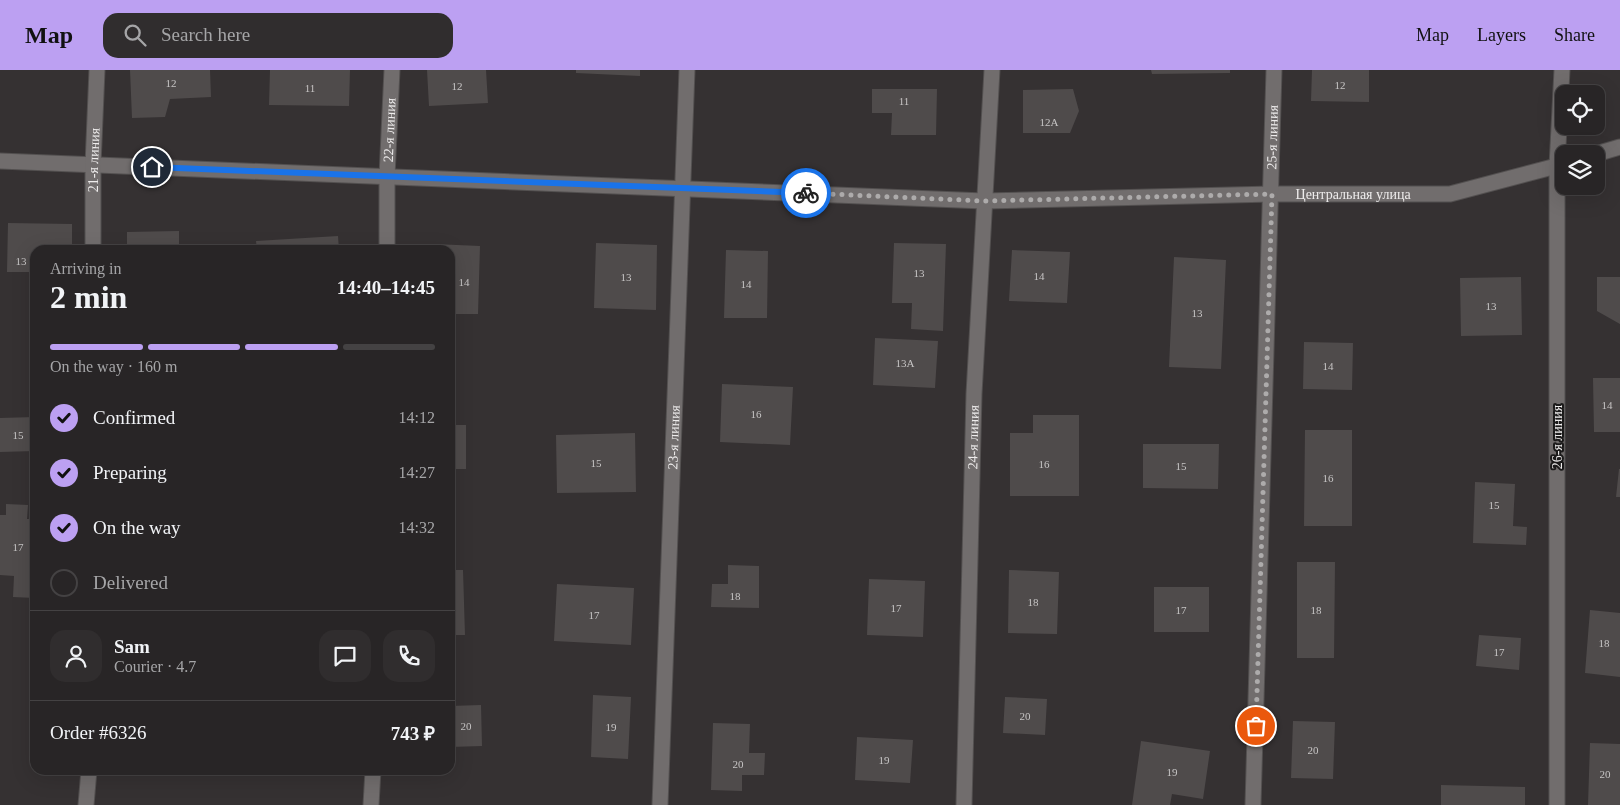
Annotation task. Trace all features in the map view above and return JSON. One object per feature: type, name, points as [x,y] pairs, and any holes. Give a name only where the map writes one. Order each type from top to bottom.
[{"type":"street","name":"21-я линия","points":[[93,245],[93,165],[97,70]]},
{"type":"street","name":"22-я линия","points":[[387,245],[387,176],[392,70]]},
{"type":"street","name":"23-я линия","points":[[660,805],[687,70]]},
{"type":"street","name":"24-я линия","points":[[964,805],[974,394],[992,70]]},
{"type":"street","name":"25-я линия","points":[[1253,805],[1272,194],[1274,70]]},
{"type":"street","name":"26-я линия","points":[[1560,145],[1562,70]]},
{"type":"street","points":[[1605,151],[1620,147]]},
{"type":"street","name":"Центральная улица","points":[[0,161],[984,201],[1272,194],[1450,194],[1555,166]]},
{"type":"street","name":"26-я линия","points":[[1557,805],[1560,195]]},
{"type":"street","points":[[86,805],[89,775]]},
{"type":"street","points":[[371,805],[373,775]]},
{"type":"building","points":[[130,70],[210,70],[211,97],[170,99],[165,117],[132,118]]},
{"type":"building","points":[[270,70],[350,70],[349,106],[269,105]]},
{"type":"building","points":[[427,70],[486,70],[488,103],[429,106]]},
{"type":"building","points":[[576,70],[640,70],[640,76],[576,73]]},
{"type":"building","points":[[1151,70],[1230,70],[1230,73],[1152,74]]},
{"type":"building","points":[[1312,70],[1369,70],[1369,102],[1311,101]]},
{"type":"building","points":[[872,89],[937,89],[936,135],[891,135],[892,113],[872,113]]},
{"type":"building","points":[[1073,89],[1079,111],[1070,133],[1023,133],[1023,90]]},
{"type":"building","points":[[8,223],[72,224],[72,245],[30,245],[30,309],[29,272],[7,272]]},
{"type":"building","points":[[179,231],[179,245],[127,245],[127,232]]},
{"type":"building","points":[[338,236],[339,245],[256,245],[256,241]]},
{"type":"building","points":[[596,243],[657,245],[656,310],[594,308]]},
{"type":"building","points":[[894,243],[946,244],[943,331],[911,329],[912,303],[892,303]]},
{"type":"building","points":[[434,244],[480,246],[478,314],[455,314],[455,245]]},
{"type":"building","points":[[726,250],[768,251],[767,318],[724,318]]},
{"type":"building","points":[[1012,250],[1070,252],[1067,303],[1009,301]]},
{"type":"building","points":[[1174,257],[1226,260],[1221,369],[1169,367]]},
{"type":"building","points":[[1521,277],[1522,335],[1461,336],[1460,278]]},
{"type":"building","points":[[1597,277],[1620,277],[1620,324],[1597,311]]},
{"type":"building","points":[[875,338],[938,341],[935,388],[873,385]]},
{"type":"building","points":[[1304,342],[1353,343],[1352,390],[1303,389]]},
{"type":"building","points":[[1593,378],[1620,378],[1620,432],[1594,432]]},
{"type":"building","points":[[722,384],[793,387],[790,445],[720,442]]},
{"type":"building","points":[[1033,415],[1079,415],[1079,496],[1010,496],[1010,433],[1033,433]]},
{"type":"building","points":[[30,417],[30,451],[0,452],[0,418]]},
{"type":"building","points":[[455,425],[466,425],[466,469],[455,469]]},
{"type":"building","points":[[1305,430],[1352,430],[1352,526],[1304,526]]},
{"type":"building","points":[[635,433],[636,492],[557,493],[556,435]]},
{"type":"building","points":[[1143,444],[1219,444],[1218,489],[1143,488]]},
{"type":"building","points":[[1619,469],[1620,497],[1616,497]]},
{"type":"building","points":[[1475,482],[1515,484],[1513,526],[1527,527],[1526,545],[1473,543]]},
{"type":"building","points":[[6,504],[28,505],[27,519],[30,519],[30,598],[13,597],[14,576],[0,575],[0,515],[6,515]]},
{"type":"building","points":[[1297,562],[1335,562],[1334,658],[1297,658]]},
{"type":"building","points":[[728,565],[759,566],[759,608],[711,607],[712,584],[728,584]]},
{"type":"building","points":[[455,570],[463,570],[465,635],[455,635]]},
{"type":"building","points":[[1009,570],[1059,572],[1057,634],[1008,633]]},
{"type":"building","points":[[869,579],[925,581],[923,637],[867,635]]},
{"type":"building","points":[[557,584],[634,588],[631,645],[554,641]]},
{"type":"building","points":[[1154,587],[1209,587],[1209,632],[1154,632]]},
{"type":"building","points":[[1590,610],[1620,613],[1620,677],[1585,673]]},
{"type":"building","points":[[1479,635],[1521,638],[1519,670],[1476,666]]},
{"type":"building","points":[[593,695],[631,697],[628,759],[591,757]]},
{"type":"building","points":[[1005,697],[1047,699],[1045,735],[1003,733]]},
{"type":"building","points":[[481,705],[482,746],[455,747],[455,706]]},
{"type":"building","points":[[1293,721],[1335,722],[1333,779],[1291,778]]},
{"type":"building","points":[[713,723],[750,724],[749,753],[765,753],[764,775],[742,775],[742,791],[711,790]]},
{"type":"building","points":[[857,737],[913,740],[910,783],[855,780]]},
{"type":"building","points":[[1141,741],[1210,751],[1203,799],[1172,794],[1170,805],[1132,805]]},
{"type":"building","points":[[1590,743],[1620,744],[1620,805],[1588,805]]},
{"type":"building","points":[[1441,785],[1525,787],[1525,805],[1441,805]]},
{"type":"way so far","points":[[806,193],[984,201],[1272,194],[1256,726]]},
{"type":"route","points":[[152,167],[806,193]]}]
